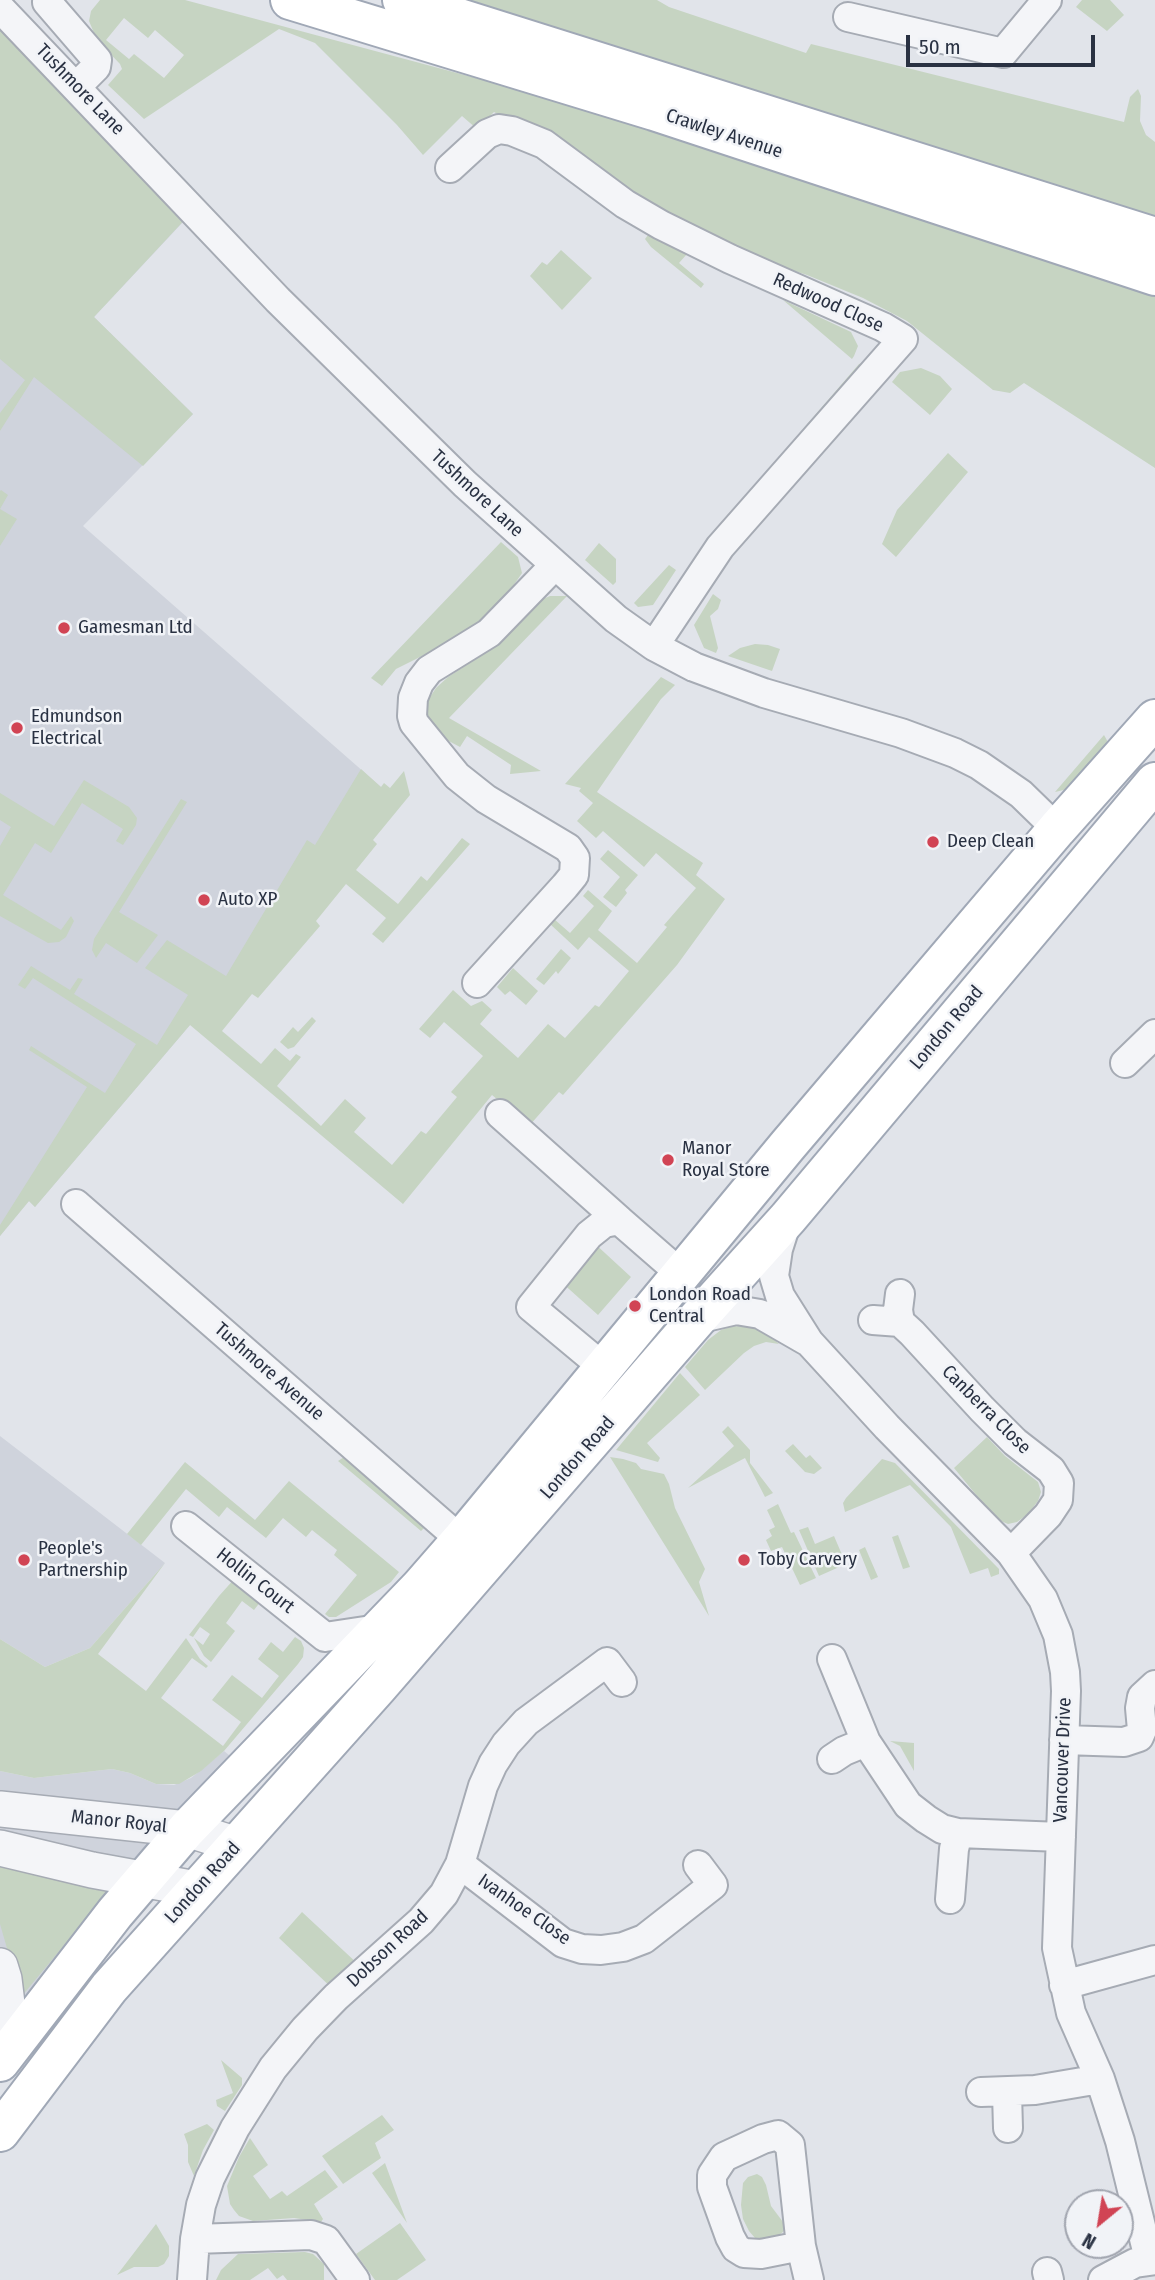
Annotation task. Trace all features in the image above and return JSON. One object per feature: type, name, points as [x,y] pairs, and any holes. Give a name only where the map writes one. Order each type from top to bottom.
[{"type":"main road","name":"Crawley Avenue","points":[[290,0],[654,111],[1155,276]]},
{"type":"main road","name":"Crawley Avenue","points":[[402,0],[1155,237]]},
{"type":"main road","name":"London Road","points":[[6,2053],[106,1924],[187,1829],[461,1541],[681,1274],[1057,829],[1155,719]]},
{"type":"main road","name":"London Road","points":[[0,2133],[109,1988],[397,1666],[788,1217],[1155,782]]},
{"type":"street","points":[[0,8],[8,0]]},
{"type":"street","points":[[848,17],[1003,53],[1047,0]]},
{"type":"street","points":[[47,2],[97,60],[96,67],[76,87]]},
{"type":"street","name":"Tushmore Lane","points":[[0,8],[278,300],[465,484],[598,605],[654,646],[694,667],[764,693],[901,733],[955,753],[979,765],[1021,794],[1057,829]]},
{"type":"street","name":"Redwood Close","points":[[450,168],[487,134],[499,130],[512,131],[544,144],[625,204],[661,225],[883,327],[903,339],[720,547],[654,646]]},
{"type":"street","points":[[477,983],[565,887],[574,875],[577,863],[568,848],[486,799],[457,776],[417,727],[412,716],[412,705],[417,687],[425,674],[489,633],[554,566]]},
{"type":"street","points":[[1125,1063],[1155,1034]]},
{"type":"street","points":[[500,1114],[681,1274]]},
{"type":"street","name":"Tushmore Avenue","points":[[76,1205],[461,1541]]},
{"type":"street","name":"Vancouver Drive","points":[[788,1217],[778,1249],[774,1276],[780,1296],[809,1342],[887,1427],[1011,1553],[1043,1599],[1058,1635],[1065,1672],[1057,1948],[1072,2013],[1100,2079],[1152,2259],[1135,2263],[1103,2280]]},
{"type":"street","points":[[603,1367],[531,1307],[589,1235],[604,1223],[619,1220]]},
{"type":"street","name":"Canberra Close","points":[[900,1294],[898,1310],[887,1321],[1016,1442],[1052,1470],[1059,1483],[1058,1500],[1048,1515],[1011,1553]]},
{"type":"street","name":"Vancouver Drive","points":[[697,1319],[736,1310],[760,1314],[809,1342]]},
{"type":"street","name":"Hollin Court","points":[[186,1526],[325,1637]]},
{"type":"street","points":[[324,1685],[325,1637],[378,1629]]},
{"type":"street","points":[[832,1659],[866,1742],[908,1805],[942,1829],[958,1833],[1060,1837]]},
{"type":"street","name":"Dobson Road","points":[[192,2280],[201,2205],[221,2153],[252,2098],[273,2068],[336,1997],[421,1921],[444,1894],[460,1864],[483,1786],[506,1744],[527,1722],[607,1662],[622,1682]]},
{"type":"street","points":[[1064,1740],[1147,1745],[1142,1730],[1140,1708],[1142,1697],[1155,1685]]},
{"type":"street","points":[[832,1759],[866,1742]]},
{"type":"street","name":"Manor Royal","points":[[0,1809],[187,1829],[237,1845]]},
{"type":"street","points":[[950,1899],[958,1833]]},
{"type":"street","points":[[0,1848],[196,1889]]},
{"type":"street","name":"Ivanhoe Close","points":[[460,1864],[563,1942],[582,1949],[623,1947],[644,1939],[713,1884]]},
{"type":"street","points":[[1064,1985],[1155,1960]]},
{"type":"street","points":[[0,1966],[4,1979],[6,2053]]},
{"type":"street","points":[[1008,2127],[994,2092],[1100,2079]]},
{"type":"street","points":[[195,2239],[311,2235],[326,2239],[355,2280]]},
{"type":"street","points":[[801,2246],[809,2280]]},
{"type":"shaded area","points":[[0,47],[183,222],[94,317],[193,414],[83,526],[381,787],[190,1025],[35,1207],[29,1201],[0,1236]]},
{"type":"shaded area","points":[[0,1436],[165,1563],[90,1648],[45,1667],[0,1639]]},
{"type":"shaded area","points":[[224,1751],[235,1760],[0,2062],[0,1771],[34,1778],[112,1769],[156,1784],[174,1785],[191,1778]]},
{"type":"green space","points":[[100,0],[185,0],[554,99],[1155,291],[1155,468],[1024,383],[1010,393],[993,390],[907,321],[863,298],[707,238],[550,142],[494,112],[477,129],[462,116],[423,155],[397,125],[315,43],[279,29],[144,119],[108,85],[122,69],[97,40],[89,21],[91,11]],"holes":[[[124,18],[148,38],[155,30],[184,55],[164,78],[134,54],[129,59],[106,40]]]},
{"type":"green space","points":[[465,0],[657,0],[669,7],[806,53],[811,44],[1124,122],[1130,97],[1138,89],[1141,96],[1140,121],[1146,135],[1155,142],[1155,218]]},
{"type":"green space","points":[[1082,0],[1110,0],[1124,15],[1107,31],[1076,7]]},
{"type":"green space","points":[[0,24],[191,213],[94,317],[193,414],[143,466],[34,377],[0,431],[0,413],[25,380],[0,359]]},
{"type":"green space","points":[[648,235],[687,254],[679,263],[704,284],[701,288],[651,247],[645,239]]},
{"type":"green space","points":[[561,250],[592,278],[562,310],[530,276],[542,262],[547,265]]},
{"type":"green space","points":[[783,300],[851,332],[858,346],[852,359]]},
{"type":"green space","points":[[862,363],[865,365],[804,433],[803,429]]},
{"type":"green space","points":[[921,368],[940,376],[952,389],[930,415],[892,382],[900,372]]},
{"type":"green space","points":[[948,453],[968,472],[896,557],[882,544],[897,510]]},
{"type":"green space","points":[[1,490],[8,495],[0,509],[0,491]]},
{"type":"green space","points":[[0,509],[17,519],[0,546]]},
{"type":"green space","points":[[501,542],[518,557],[522,573],[505,598],[484,620],[464,635],[396,669],[382,686],[371,678]]},
{"type":"green space","points":[[599,543],[616,559],[616,582],[613,585],[585,560]]},
{"type":"green space","points":[[669,565],[676,570],[653,605],[638,607],[634,603]]},
{"type":"green space","points":[[713,594],[721,600],[718,609],[710,616],[718,648],[716,653],[704,648],[694,625]]},
{"type":"green space","points":[[550,596],[567,596],[449,718],[541,771],[510,774],[511,765],[467,736],[460,747],[445,739],[430,723],[426,707],[436,688],[448,677],[490,650],[543,599]]},
{"type":"green space","points":[[755,644],[780,649],[772,671],[728,656],[740,648]]},
{"type":"green space","points":[[661,677],[675,685],[661,699],[597,792],[703,863],[696,875],[725,899],[677,965],[563,1095],[559,1092],[529,1126],[492,1095],[403,1204],[190,1025],[35,1207],[29,1201],[0,1236],[0,1225],[87,1087],[29,1050],[31,1046],[105,1093],[136,1044],[33,978],[25,989],[18,985],[31,966],[70,990],[78,978],[83,979],[74,994],[157,1045],[188,995],[145,968],[167,940],[226,976],[307,840],[315,845],[361,769],[381,787],[384,783],[390,788],[404,771],[410,795],[373,840],[377,844],[356,870],[398,904],[421,876],[427,881],[462,838],[470,844],[383,943],[372,934],[386,918],[346,884],[316,921],[320,926],[258,998],[252,994],[222,1031],[261,1064],[275,1048],[290,1061],[296,1054],[301,1057],[277,1086],[321,1126],[345,1099],[366,1118],[354,1132],[392,1165],[421,1131],[426,1134],[457,1097],[451,1092],[483,1056],[444,1022],[430,1038],[419,1029],[453,990],[471,1006],[482,1001],[492,1010],[480,1024],[518,1058],[548,1024],[565,1038],[595,1005],[599,1007],[629,971],[589,937],[578,950],[550,924],[554,919],[570,933],[594,906],[583,896],[588,890],[612,911],[598,930],[637,963],[667,927],[664,925],[696,888],[656,853],[644,867],[603,831],[596,838],[577,821],[593,803],[579,791],[581,788],[565,784]]},
{"type":"green space","points":[[1104,735],[1109,744],[1068,789],[1055,792]]},
{"type":"green space","points":[[84,780],[129,807],[137,818],[136,825],[123,845],[116,841],[123,829],[82,803],[51,853],[35,843],[3,895],[61,930],[71,916],[74,921],[66,937],[59,942],[48,943],[0,916],[0,846],[11,827],[0,820],[0,793],[54,826]]},
{"type":"green space","points":[[181,799],[187,802],[119,912],[158,935],[137,963],[106,943],[96,958],[92,950],[94,939]]},
{"type":"green space","points":[[608,850],[638,875],[625,890],[627,893],[616,907],[603,897],[620,877],[600,859]]},
{"type":"green space","points":[[561,949],[571,958],[558,974],[556,971],[544,985],[536,979]]},
{"type":"green space","points":[[513,968],[538,991],[526,1005],[510,991],[505,995],[497,987]]},
{"type":"green space","points":[[312,1017],[316,1021],[294,1047],[288,1049],[280,1042],[293,1027],[298,1032]]},
{"type":"green space","points":[[593,1242],[631,1277],[598,1315],[560,1281]]},
{"type":"green space","points":[[734,1326],[761,1331],[779,1344],[766,1342],[754,1346],[705,1390],[685,1367],[708,1340],[721,1330]]},
{"type":"green space","points":[[680,1373],[700,1395],[647,1443],[660,1458],[658,1462],[616,1450]]},
{"type":"green space","points":[[728,1426],[750,1450],[750,1463],[773,1493],[765,1497],[745,1458],[688,1488],[734,1446],[722,1432]]},
{"type":"green space","points":[[987,1437],[1005,1456],[1038,1482],[1041,1492],[1038,1501],[1028,1514],[1017,1522],[1008,1524],[996,1519],[954,1468]]},
{"type":"green space","points":[[793,1444],[806,1458],[810,1455],[822,1468],[814,1474],[805,1472],[785,1451]]},
{"type":"green space","points":[[344,1457],[423,1524],[424,1528],[421,1531],[338,1461]]},
{"type":"green space","points":[[610,1457],[636,1463],[641,1469],[664,1474],[675,1508],[705,1569],[699,1582],[709,1616]]},
{"type":"green space","points":[[882,1459],[895,1463],[999,1569],[999,1574],[991,1577],[988,1568],[970,1574],[951,1527],[910,1485],[845,1512],[843,1503],[846,1498]]},
{"type":"green space","points":[[185,1462],[255,1520],[289,1481],[399,1572],[391,1582],[336,1617],[329,1617],[325,1614],[357,1575],[334,1555],[337,1550],[312,1530],[306,1537],[283,1518],[266,1538],[227,1507],[219,1517],[186,1489],[141,1545],[127,1534]]},
{"type":"green space","points":[[778,1504],[816,1578],[800,1585],[782,1547],[771,1551],[766,1540],[772,1536],[769,1530],[775,1527],[767,1510]]},
{"type":"green space","points":[[808,1527],[815,1544],[834,1536],[846,1564],[819,1576],[799,1530]]},
{"type":"green space","points":[[898,1535],[910,1567],[903,1569],[892,1537]]},
{"type":"green space","points":[[865,1547],[878,1577],[871,1580],[859,1550]]},
{"type":"green space","points":[[165,1563],[98,1654],[146,1691],[186,1638],[208,1666],[206,1668],[192,1658],[161,1698],[223,1746],[241,1722],[212,1700],[232,1675],[262,1698],[279,1676],[258,1659],[271,1642],[283,1652],[295,1637],[301,1641],[304,1648],[303,1657],[298,1664],[224,1751],[201,1771],[179,1784],[156,1784],[112,1769],[34,1778],[0,1771],[0,1639],[45,1667],[90,1648]]},
{"type":"green space","points":[[236,1577],[261,1601],[254,1610],[242,1601],[226,1623],[235,1631],[211,1662],[204,1656],[194,1638],[203,1645],[210,1634],[200,1627],[193,1637],[189,1635]]},
{"type":"green space","points":[[890,1741],[914,1743],[914,1771],[900,1746]]},
{"type":"green space","points":[[0,1861],[111,1889],[21,1997],[0,1924]]},
{"type":"green space","points":[[302,1912],[359,1965],[335,1991],[279,1938]]},
{"type":"green space","points":[[221,2060],[242,2078],[242,2085],[225,2111],[217,2106],[216,2100],[233,2093]]},
{"type":"green space","points":[[382,2115],[394,2130],[375,2143],[381,2158],[343,2184],[322,2156]]},
{"type":"green space","points":[[207,2124],[214,2130],[203,2150],[194,2176],[188,2162],[188,2145],[184,2134]]},
{"type":"green space","points":[[250,2138],[268,2165],[253,2176],[270,2199],[282,2191],[287,2196],[325,2170],[338,2187],[314,2204],[323,2219],[321,2222],[294,2218],[253,2221],[239,2216],[230,2204],[227,2186]]},
{"type":"green space","points":[[385,2163],[407,2223],[372,2173]]},
{"type":"green space","points":[[757,2174],[766,2185],[771,2206],[786,2226],[776,2237],[766,2240],[755,2238],[749,2231],[743,2219],[741,2205],[743,2183],[748,2177]]},
{"type":"green space","points":[[400,2223],[426,2260],[397,2280],[375,2280],[356,2254]]},
{"type":"green space","points":[[156,2224],[169,2246],[169,2256],[164,2264],[158,2267],[134,2267],[117,2275]]},
{"type":"green space","points":[[238,2254],[313,2254],[324,2264],[324,2280],[287,2280],[283,2275],[277,2279],[268,2268],[250,2280],[216,2280],[221,2270]]},
{"type":"place","name":"Gamesman Ltd","points":[[64,628]]},
{"type":"place","name":"Edmundson Electrical","points":[[17,728]]},
{"type":"place","name":"Deep Clean","points":[[933,842]]},
{"type":"place","name":"Auto XP","points":[[204,900]]},
{"type":"place","name":"Manor Royal Store","points":[[668,1160]]},
{"type":"place","name":"London Road Central","points":[[635,1306]]},
{"type":"place","name":"People's Partnership","points":[[24,1560]]},
{"type":"place","name":"Toby Carvery","points":[[744,1560]]}]
